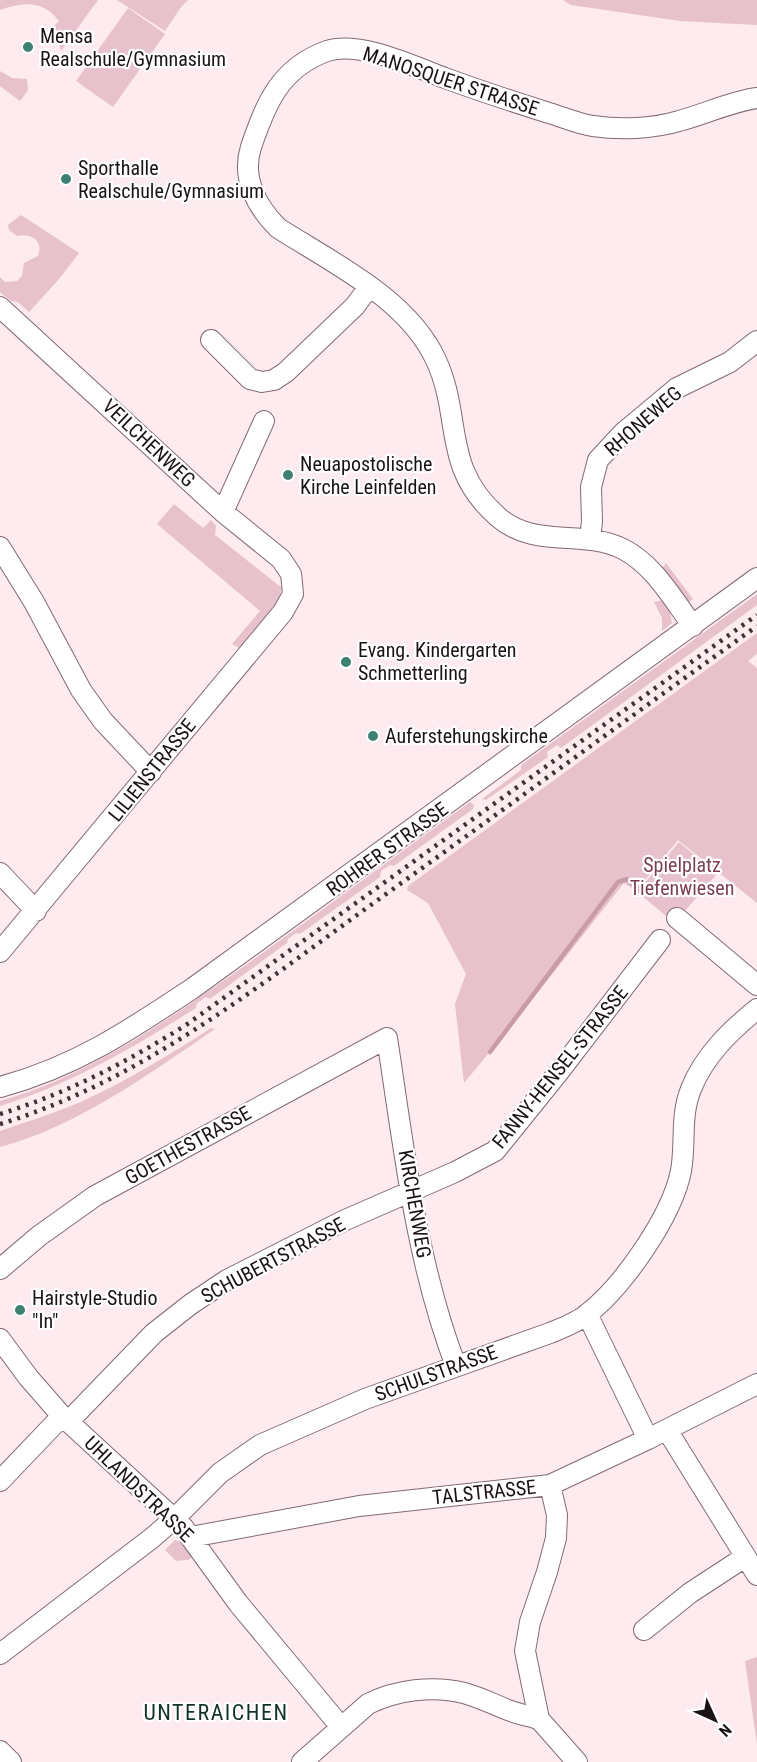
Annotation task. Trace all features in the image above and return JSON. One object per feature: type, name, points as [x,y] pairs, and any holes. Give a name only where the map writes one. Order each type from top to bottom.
[{"type":"street","name":"MANOSQUER STRASSE","points":[[693,626],[657,578],[639,559],[622,549],[590,540],[554,538],[519,531],[494,513],[469,483],[460,465],[449,402],[435,358],[405,315],[369,287],[278,228],[266,216],[255,198],[250,182],[250,151],[263,111],[279,85],[288,74],[304,62],[329,50],[350,49],[376,54],[496,97],[591,126],[629,128],[667,123],[743,100],[757,98]]},
{"type":"street","points":[[211,340],[250,379],[262,382],[274,380],[286,372],[355,306],[369,287]]},
{"type":"street","name":"VEILCHENWEG","points":[[0,307],[223,512],[281,558],[291,574],[292,583]]},
{"type":"street","name":"RHONEWEG","points":[[590,540],[591,487],[598,460],[623,434],[677,388],[730,362],[757,340]]},
{"type":"street","points":[[223,512],[264,421]]},
{"type":"street","points":[[0,547],[34,602],[81,690],[103,722],[151,772]]},
{"type":"street","name":"ROHRER STRASSE","points":[[0,1087],[26,1080],[82,1057],[117,1038],[193,988],[757,578]]},
{"type":"street","name":"LILIENSTRASSE","points":[[0,952],[283,612],[292,594],[292,583]]},
{"type":"street","points":[[0,873],[36,911]]},
{"type":"street","points":[[677,918],[757,985]]},
{"type":"street","name":"FANNY-HENSEL-STRASSE","points":[[412,1191],[487,1156],[501,1145],[660,940]]},
{"type":"street","name":"SCHULSTRASSE","points":[[0,1654],[175,1518],[220,1473],[260,1445],[340,1409],[550,1333],[587,1314],[635,1260],[667,1209],[682,1164],[686,1103],[699,1073],[720,1044],[757,1009]]},
{"type":"street","name":"KIRCHENWEG","points":[[387,1038],[431,1291],[456,1366]]},
{"type":"street","name":"GOETHESTRASSE","points":[[0,1269],[39,1236],[95,1196],[387,1038]]},
{"type":"street","name":"SCHUBERTSTRASSE","points":[[0,1481],[171,1318],[227,1280],[377,1205],[412,1191]]},
{"type":"street","points":[[587,1314],[648,1439]]},
{"type":"street","name":"UHLANDSTRASSE","points":[[0,1339],[28,1377],[65,1419],[175,1518],[257,1626],[341,1727]]},
{"type":"street","name":"TALSTRASSE","points":[[191,1537],[359,1506],[550,1485],[667,1430],[757,1384]]},
{"type":"street","points":[[667,1430],[757,1575]]},
{"type":"street","points":[[550,1485],[557,1515],[556,1538],[525,1644],[539,1719],[577,1762]]},
{"type":"street","points":[[644,1630],[690,1593],[745,1557]]},
{"type":"street","points":[[302,1762],[368,1704],[380,1698],[411,1691],[456,1691],[539,1719]]},
{"type":"street","points":[[0,1751],[10,1762]]},
{"type":"green space","points":[[0,0],[98,0],[61,51],[54,26],[59,21],[53,14],[40,6],[25,4],[0,10]]},
{"type":"green space","points":[[117,0],[188,0],[165,31]]},
{"type":"green space","points":[[563,0],[757,0],[757,25],[680,21],[571,5]]},
{"type":"green space","points":[[128,8],[165,34],[113,107],[76,81]]},
{"type":"green space","points":[[0,71],[12,78],[27,79],[28,90],[20,101],[0,86]]},
{"type":"green space","points":[[21,215],[79,253],[29,312],[18,302],[11,301],[0,292],[0,277],[5,282],[17,281],[22,276],[24,263],[38,256],[39,246],[35,239],[22,235],[17,236],[9,230],[8,225]]},
{"type":"green space","points":[[174,504],[203,528],[211,520],[216,526],[215,535],[282,588],[277,603],[239,648],[232,644],[260,611],[157,524]]},
{"type":"green space","points":[[666,563],[693,599],[689,602],[681,597],[662,569]]},
{"type":"green space","points":[[757,594],[757,605],[561,748],[557,745],[547,752],[548,757],[486,800],[482,799],[521,770],[521,765]]},
{"type":"green space","points":[[663,600],[669,608],[672,623],[662,631],[662,618],[654,602]]},
{"type":"green space","points":[[757,633],[757,654],[748,661],[757,668],[757,903],[678,840],[636,891],[624,883],[464,1083],[455,1004],[466,974],[428,903],[407,890],[408,886]]},
{"type":"green space","points":[[470,802],[474,805],[473,809],[394,866],[390,865],[381,871],[380,877],[300,934],[296,933],[288,939],[287,943],[210,999],[206,997],[197,1003],[196,1008],[101,1064],[52,1087],[0,1106],[0,1101],[35,1089],[101,1059],[163,1022],[253,960]]},
{"type":"green space","name":"Spielplatz Tiefenwiesen","points":[[679,842],[717,874],[683,913],[671,920],[637,892]]},
{"type":"green space","points":[[211,1028],[215,1029],[112,1097],[57,1126],[0,1147],[0,1131],[87,1099],[150,1066]]},
{"type":"green space","points":[[175,1540],[182,1542],[195,1555],[188,1560],[176,1561],[165,1550]]},
{"type":"green space","points":[[757,1657],[757,1744],[745,1661]]},
{"type":"waterway","points":[[490,1052],[618,882],[627,879],[644,894]]},
{"type":"railway","points":[[0,1114],[49,1097],[96,1076],[186,1025],[757,615]]},
{"type":"railway","points":[[0,1124],[52,1106],[101,1083],[196,1029],[757,626]]},
{"type":"place","name":"Mensa Realschule/Gymnasium","points":[[28,47]]},
{"type":"place","name":"Sporthalle Realschule/Gymnasium","points":[[66,179]]},
{"type":"place","name":"Neuapostolische Kirche Leinfelden","points":[[288,475]]},
{"type":"place","name":"Evang. Kindergarten Schmetterling","points":[[346,662]]},
{"type":"place","name":"Auferstehungskirche","points":[[373,736]]},
{"type":"place","name":"Hairstyle-Studio \"In\"","points":[[20,1310]]},
{"type":"district","name":"UNTERAICHEN","points":[[216,1712]]}]
